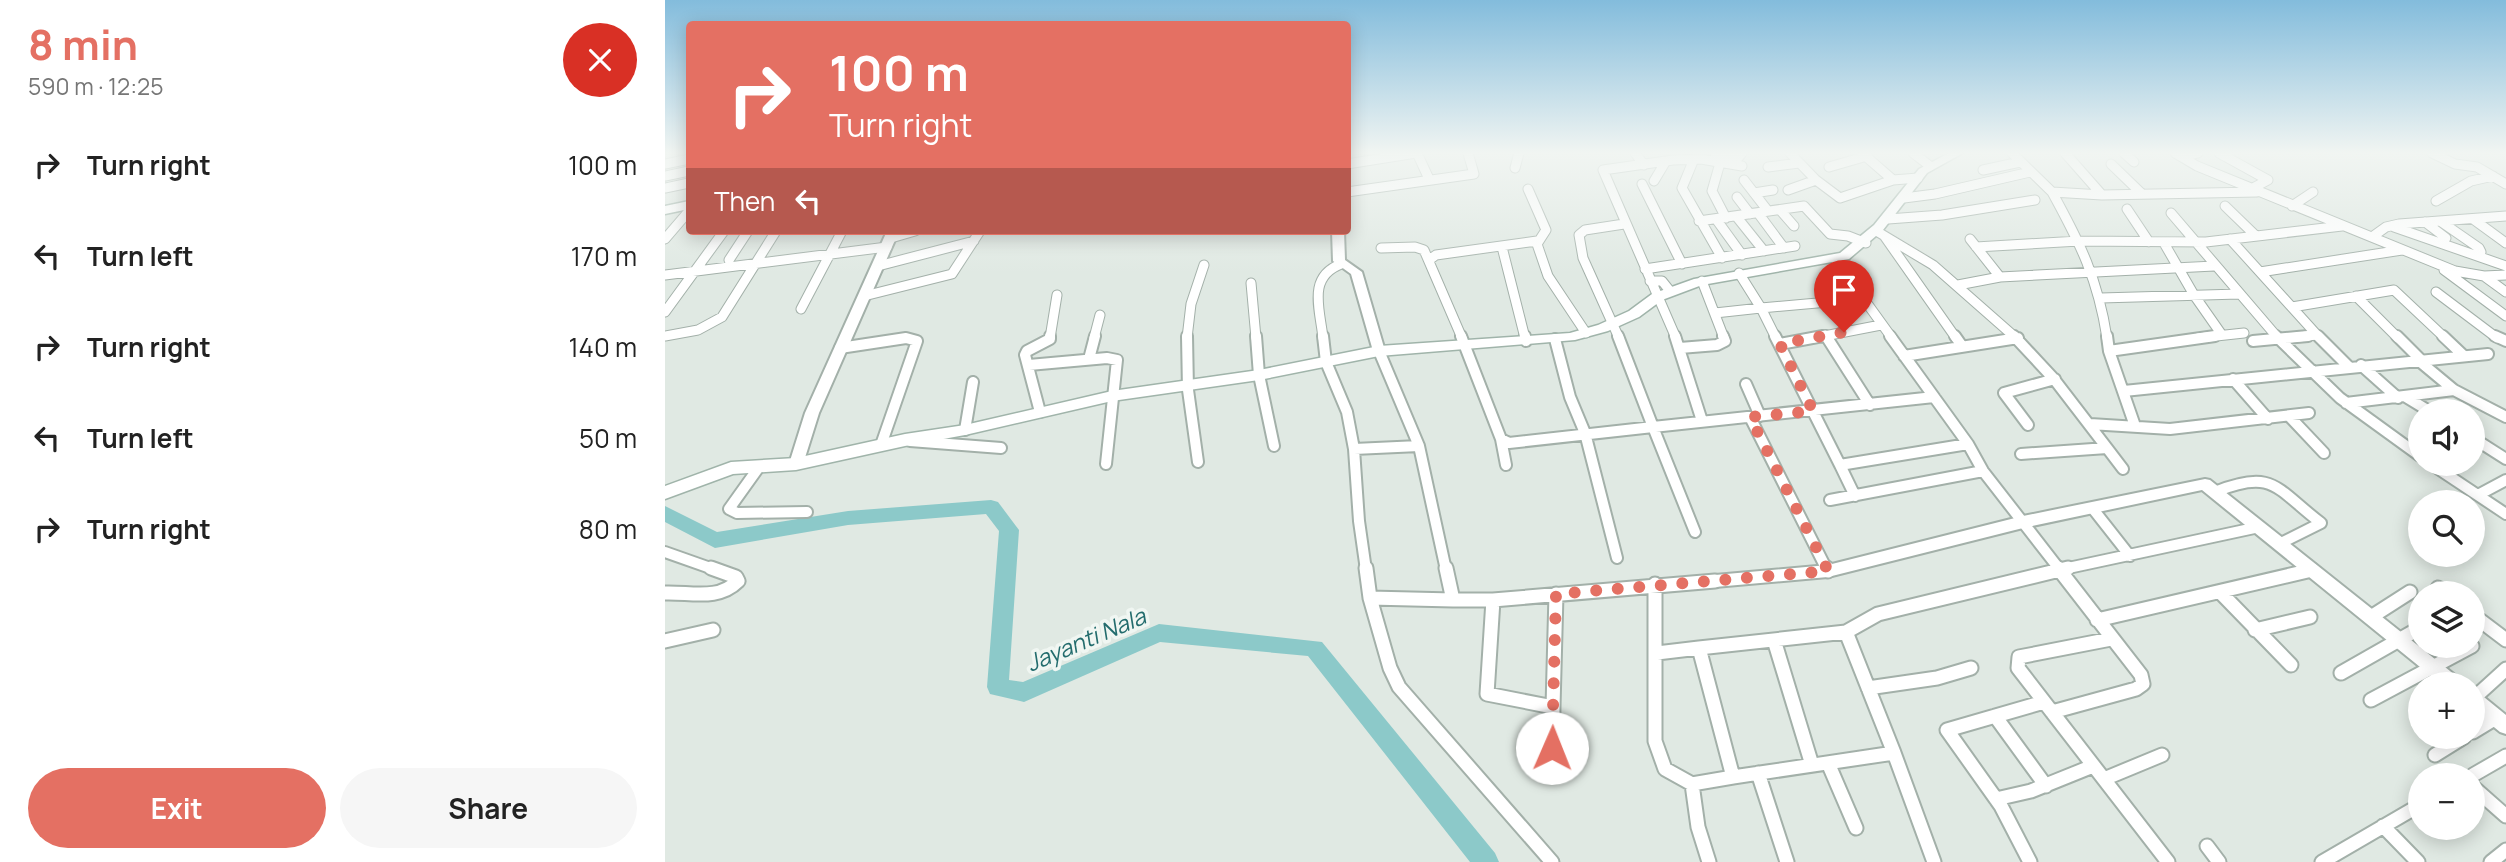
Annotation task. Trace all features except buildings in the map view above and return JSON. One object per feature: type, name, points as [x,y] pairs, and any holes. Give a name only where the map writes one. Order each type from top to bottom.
[{"type":"main road","points":[[665,493],[719,471],[796,464],[965,430],[1112,396],[1259,375],[1379,351],[1555,340],[1586,333],[1635,314],[1664,294],[1702,281],[1835,259],[1880,233],[1907,193]]},
{"type":"main road","points":[[665,211],[686,206]]},
{"type":"street","points":[[1381,248],[1415,247],[1427,255],[1436,255],[1537,241],[1546,230],[1530,193]]},
{"type":"street","points":[[1611,193],[1650,281],[1664,294],[1702,421]]},
{"type":"street","points":[[1647,193],[1682,264]]},
{"type":"street","points":[[1685,193],[1722,258]]},
{"type":"street","points":[[1714,193],[1731,217],[1764,251]]},
{"type":"street","points":[[1754,193],[1758,213]]},
{"type":"street","points":[[1834,193],[1840,198],[1854,193]]},
{"type":"street","points":[[1904,198],[1935,193]]},
{"type":"street","points":[[2053,193],[2079,241],[2102,298],[2109,351],[2135,426]]},
{"type":"street","points":[[2072,193],[2137,193]]},
{"type":"street","points":[[2262,193],[2437,265],[2484,276],[2506,275]]},
{"type":"street","points":[[2292,206],[2311,193]]},
{"type":"street","points":[[2437,201],[2450,193]]},
{"type":"street","points":[[1737,197],[1758,213],[1784,248]]},
{"type":"street","points":[[1888,219],[1965,212],[2035,200]]},
{"type":"street","points":[[1699,222],[1804,206],[1830,234],[1853,237],[1866,243]]},
{"type":"street","points":[[2225,206],[2256,236]]},
{"type":"street","points":[[1780,209],[1794,226]]},
{"type":"street","points":[[2127,209],[2149,242]]},
{"type":"street","points":[[2171,213],[2278,340],[2346,403],[2408,447]]},
{"type":"street","points":[[665,239],[686,214]]},
{"type":"street","points":[[2372,237],[2391,226],[2506,216]]},
{"type":"street","points":[[1716,219],[1742,255]]},
{"type":"street","points":[[2473,219],[2506,243]]},
{"type":"street","points":[[2440,221],[2479,248],[2481,252],[2475,255]]},
{"type":"street","points":[[2425,222],[2446,238]]},
{"type":"street","points":[[1624,225],[1585,230],[1579,234],[1583,258],[1613,323],[1695,532]]},
{"type":"street","points":[[2000,277],[1973,243],[2194,242],[2342,226]]},
{"type":"street","points":[[2391,226],[2506,266]]},
{"type":"street","points":[[1880,233],[1921,256],[2018,338],[2055,379],[2123,469]]},
{"type":"street","points":[[1880,233],[1962,346]]},
{"type":"street","points":[[665,312],[721,235]]},
{"type":"street","points":[[729,260],[745,235]]},
{"type":"street","points":[[665,336],[698,330],[716,322],[774,235]]},
{"type":"street","points":[[801,309],[840,235]]},
{"type":"street","points":[[864,296],[952,274],[978,235]]},
{"type":"street","points":[[1338,235],[1339,257],[1317,284],[1326,362],[1347,412],[1355,449],[1359,521],[1370,598],[1390,668],[1399,687],[1552,862]]},
{"type":"street","points":[[665,275],[829,254],[890,239]]},
{"type":"street","points":[[796,464],[812,413],[890,239]]},
{"type":"street","points":[[2230,239],[2349,367]]},
{"type":"street","points":[[878,266],[974,241]]},
{"type":"street","points":[[1537,241],[1549,276],[1586,333]]},
{"type":"street","points":[[2164,243],[2194,295],[2223,335]]},
{"type":"street","points":[[1645,269],[1795,246]]},
{"type":"street","points":[[1502,247],[1526,341]]},
{"type":"street","points":[[2260,272],[2402,250]]},
{"type":"street","points":[[1427,255],[1501,439],[1506,465]]},
{"type":"street","points":[[1339,257],[1356,272],[1379,351],[1419,446],[1453,600]]},
{"type":"street","points":[[1835,259],[1968,444],[1983,471],[2141,676],[2143,684],[2136,689],[1995,716],[1947,730],[1996,799],[2030,862]]},
{"type":"street","points":[[1198,462],[1188,386],[1187,334],[1189,314],[1204,265]]},
{"type":"street","points":[[2437,265],[2506,317]]},
{"type":"street","points":[[1958,285],[2000,277],[2091,270],[2214,266]]},
{"type":"street","points":[[1739,273],[1780,344],[1855,496]]},
{"type":"street","points":[[2484,276],[2506,292]]},
{"type":"street","points":[[1680,348],[1717,345],[1725,341],[1702,281]]},
{"type":"street","points":[[1251,283],[1259,375],[1274,446]]},
{"type":"street","points":[[2292,307],[2396,291],[2463,355]]},
{"type":"street","points":[[2436,292],[2495,337],[2506,341]]},
{"type":"street","points":[[2102,298],[2239,294]]},
{"type":"street","points":[[1040,412],[1027,351],[1050,339],[1057,295]]},
{"type":"street","points":[[2355,296],[2419,360],[2454,390],[2504,413]]},
{"type":"street","points":[[1715,313],[1862,299]]},
{"type":"street","points":[[1089,359],[1100,315]]},
{"type":"street","points":[[1780,344],[1881,325]]},
{"type":"street","points":[[2109,351],[2174,340],[2244,333]]},
{"type":"street","points":[[1825,335],[1870,405]]},
{"type":"street","points":[[2253,341],[2317,335]]},
{"type":"street","points":[[840,348],[906,338],[917,341],[881,445]]},
{"type":"street","points":[[1904,356],[2018,338]]},
{"type":"street","points":[[1555,340],[1570,397],[1585,433],[1617,558]]},
{"type":"street","points":[[2124,391],[2488,354]]},
{"type":"street","points":[[1029,365],[1089,359],[1117,360],[1106,464]]},
{"type":"street","points":[[2361,365],[2408,400]]},
{"type":"street","points":[[2028,425],[2004,393],[2055,379]]},
{"type":"street","points":[[2233,379],[2268,419]]},
{"type":"street","points":[[965,430],[973,382]]},
{"type":"street","points":[[1746,384],[1755,417],[1828,571]]},
{"type":"street","points":[[2346,403],[2454,390]]},
{"type":"street","points":[[1501,439],[1509,443],[1934,397]]},
{"type":"street","points":[[2090,424],[2171,429],[2309,413]]},
{"type":"street","points":[[2289,416],[2324,453]]},
{"type":"street","points":[[905,440],[1001,448]]},
{"type":"street","points":[[1840,465],[1968,444]]},
{"type":"street","points":[[2485,445],[2506,458]]},
{"type":"street","points":[[1355,449],[1419,446]]},
{"type":"street","points":[[2021,454],[2107,448]]},
{"type":"street","points":[[759,467],[729,509],[737,513],[807,512]]},
{"type":"street","points":[[1830,500],[1983,471]]},
{"type":"street","points":[[2449,476],[2470,490]]},
{"type":"street","points":[[2215,492],[2244,481],[2259,480],[2281,492],[2321,523],[2279,544]]},
{"type":"street","points":[[2485,492],[2506,481]]},
{"type":"street","points":[[1370,598],[1493,600],[1828,571],[2023,522],[2206,484],[2438,672]]},
{"type":"street","points":[[2485,500],[2506,514]]},
{"type":"street","points":[[2093,509],[2130,556]]},
{"type":"street","points":[[1657,653],[1846,632],[1878,614],[2059,570],[2259,527]]},
{"type":"street","points":[[665,552],[736,577],[738,581],[720,594],[665,593]]},
{"type":"street","points":[[2097,620],[2312,569]]},
{"type":"street","points":[[1655,584],[1655,741],[1665,769],[1692,784],[1894,753]]},
{"type":"street","points":[[2220,592],[2291,665]]},
{"type":"street","points":[[2371,617],[2408,593]]},
{"type":"street","points":[[1552,748],[1556,594]]},
{"type":"street","points":[[1493,600],[1487,694],[1553,707]]},
{"type":"street","points":[[2255,629],[2310,617]]},
{"type":"street","points":[[2485,624],[2506,640]]},
{"type":"street","points":[[665,641],[713,629]]},
{"type":"street","points":[[1846,632],[1934,862]]},
{"type":"street","points":[[2341,673],[2408,636]]},
{"type":"street","points":[[2111,639],[2019,657],[2018,668],[2168,862]]},
{"type":"street","points":[[1774,640],[1812,765]]},
{"type":"street","points":[[1699,648],[1733,777]]},
{"type":"street","points":[[2371,701],[2450,658]]},
{"type":"street","points":[[1868,688],[1937,678],[1971,668]]},
{"type":"street","points":[[2485,688],[2506,669]]},
{"type":"street","points":[[2485,709],[2501,722]]},
{"type":"street","points":[[1995,716],[2046,786]]},
{"type":"street","points":[[2435,755],[2445,749]]},
{"type":"street","points":[[2104,779],[2162,755]]},
{"type":"street","points":[[2485,768],[2506,756]]},
{"type":"street","points":[[1828,763],[1856,828]]},
{"type":"street","points":[[1996,799],[2046,786],[2093,766]]},
{"type":"street","points":[[1758,773],[1787,862]]},
{"type":"street","points":[[1692,784],[1698,827],[1709,862]]},
{"type":"street","points":[[2485,798],[2506,816]]},
{"type":"street","points":[[2322,862],[2408,812]]},
{"type":"street","points":[[2383,827],[2418,862]]},
{"type":"street","points":[[2207,846],[2219,862]]},
{"type":"street","points":[[2491,862],[2506,850]]},
{"type":"waterway","name":"Jayanti Nala","points":[[665,513],[715,540],[848,518],[991,507],[1009,530],[998,687],[1024,692],[1159,633],[1314,648],[1486,862]]},
{"type":"route","points":[[1552,748],[1556,594],[1828,571],[1750,417],[1813,411],[1780,344],[1844,332]]}]
